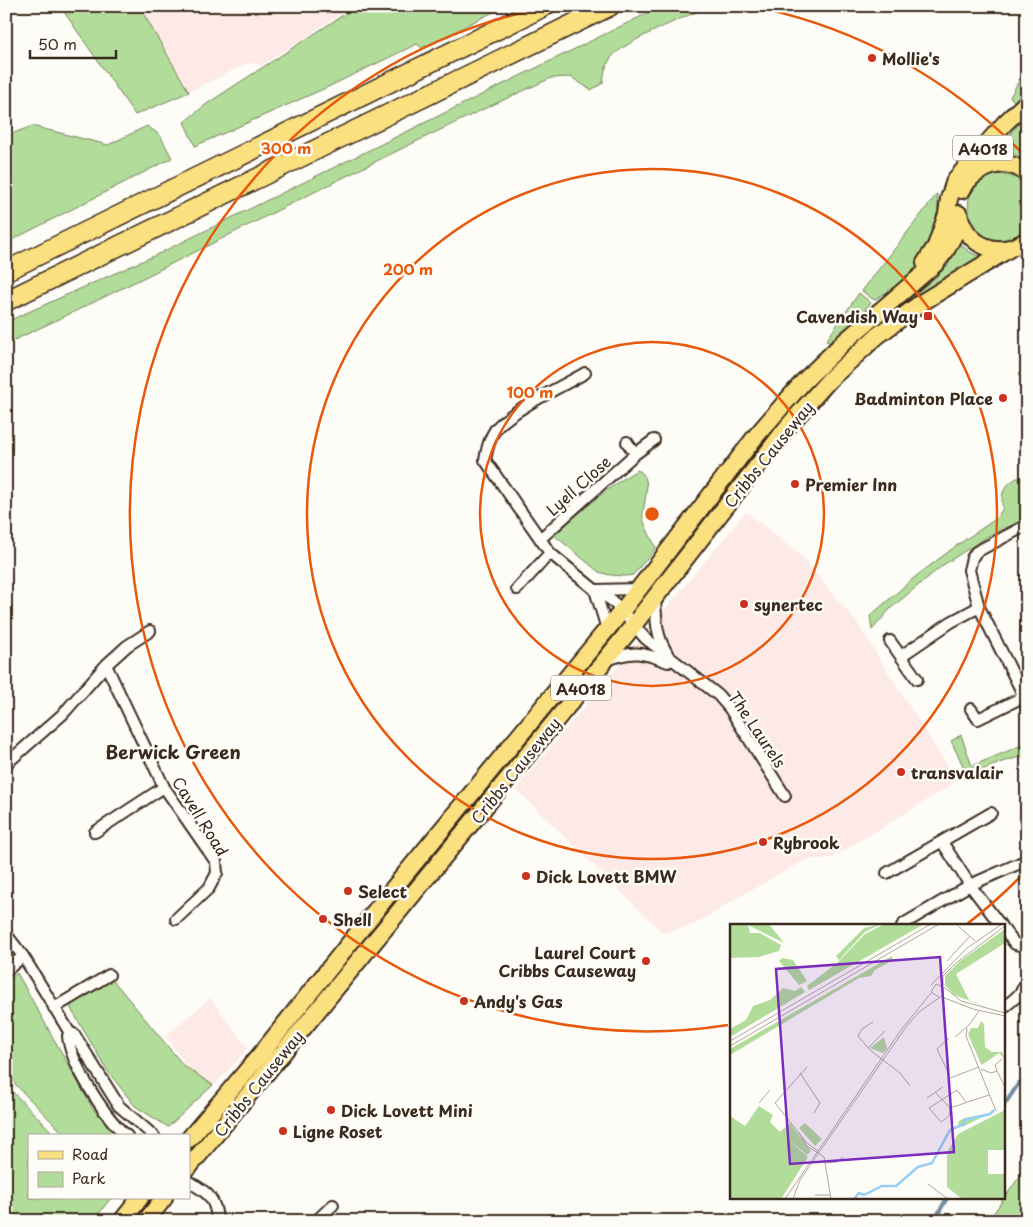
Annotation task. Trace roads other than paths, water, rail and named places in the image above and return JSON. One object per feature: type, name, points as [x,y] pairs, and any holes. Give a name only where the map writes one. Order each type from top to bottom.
[{"type":"highway","points":[[6,271],[545,6]]},
{"type":"highway","points":[[6,301],[610,6]]},
{"type":"main road","name":"A4018","points":[[915,280],[936,246],[947,214],[955,180],[1005,123],[1027,102]]},
{"type":"main road","name":"A4018","points":[[960,218],[959,201],[962,189],[969,179],[980,170],[991,166],[1010,166],[1027,174]]},
{"type":"main road","points":[[949,199],[966,231],[980,244],[995,250],[1009,249]]},
{"type":"main road","name":"Cribbs Causeway","points":[[190,1138],[261,1054],[388,895],[622,611],[756,436],[804,380],[844,342],[935,264],[946,250],[960,218]]},
{"type":"main road","name":"A4018","points":[[1009,249],[1017,247],[1027,240]]},
{"type":"main road","name":"Cribbs Causeway","points":[[190,1166],[634,624],[789,424],[829,380],[878,336],[921,303],[1009,249]]},
{"type":"main road","points":[[122,1221],[137,1200]]},
{"type":"main road","points":[[146,1221],[162,1200]]},
{"type":"street","name":"The Laurels","points":[[585,373],[510,416],[496,430],[488,444],[485,460],[550,553],[622,611],[645,638],[678,666],[718,695],[730,709],[785,796]]},
{"type":"street","name":"Lyell Close","points":[[540,539],[635,454],[654,440]]},
{"type":"street","name":"Lyell Close","points":[[626,442],[635,454]]},
{"type":"street","points":[[971,708],[978,719],[1025,702],[979,607],[969,570],[972,558],[976,552],[1027,525]]},
{"type":"street","points":[[517,589],[550,553]]},
{"type":"street","points":[[607,629],[595,590],[638,589]]},
{"type":"street","name":"The Laurels","points":[[655,597],[658,637],[666,652],[678,666]]},
{"type":"street","points":[[901,656],[951,622],[979,607]]},
{"type":"street","points":[[6,764],[63,714],[106,665],[127,646],[150,631]]},
{"type":"street","points":[[890,641],[916,679]]},
{"type":"street","name":"The Laurels","points":[[604,661],[624,653],[635,653],[648,654],[678,666]]},
{"type":"street","name":"Cavell Road","points":[[106,665],[164,787],[216,862],[217,873],[209,888],[176,919]]},
{"type":"street","points":[[95,832],[164,787]]},
{"type":"street","points":[[887,873],[991,813]]},
{"type":"street","points":[[942,842],[970,885],[999,924]]},
{"type":"street","points":[[904,924],[970,885],[1027,860]]},
{"type":"street","points":[[1006,933],[1015,944],[1027,947]]},
{"type":"street","points":[[6,934],[23,956],[54,1008],[70,1033],[74,1034],[119,1106],[152,1134]]},
{"type":"street","points":[[6,972],[23,956]]},
{"type":"street","points":[[54,1008],[109,975]]},
{"type":"street","points":[[1006,1006],[1019,996],[1027,977]]},
{"type":"street","points":[[70,1033],[68,1036],[69,1043],[75,1061],[104,1111],[125,1134]]},
{"type":"street","points":[[190,1183],[214,1201],[217,1221]]},
{"type":"street","points":[[323,1218],[333,1204]]},
{"type":"waterway","points":[[1006,1102],[1019,1083],[1027,1079]]},
{"type":"waterway","points":[[934,1221],[946,1200]]},
{"type":"place","name":"Mollie's","points":[[872,58]]},
{"type":"place","name":"Cavendish Way","points":[[928,316]]},
{"type":"place","name":"Badminton Place","points":[[1003,398]]},
{"type":"place","name":"Premier Inn","points":[[795,484]]},
{"type":"place","name":"synertec","points":[[744,604]]},
{"type":"place","name":"transvalair","points":[[901,772]]},
{"type":"place","name":"Rybrook","points":[[763,842]]},
{"type":"place","name":"Dick Lovett BMW","points":[[526,876]]},
{"type":"place","name":"Select","points":[[348,891]]},
{"type":"place","name":"Shell","points":[[323,919]]},
{"type":"place","name":"Laurel Court Cribbs Causeway","points":[[646,961]]},
{"type":"place","name":"Andy's Gas","points":[[464,1001]]},
{"type":"place","name":"Dick Lovett Mini","points":[[331,1110]]},
{"type":"place","name":"Ligne Roset","points":[[283,1131]]},
{"type":"district","name":"Berwick Green","points":[[173,751]]}]
